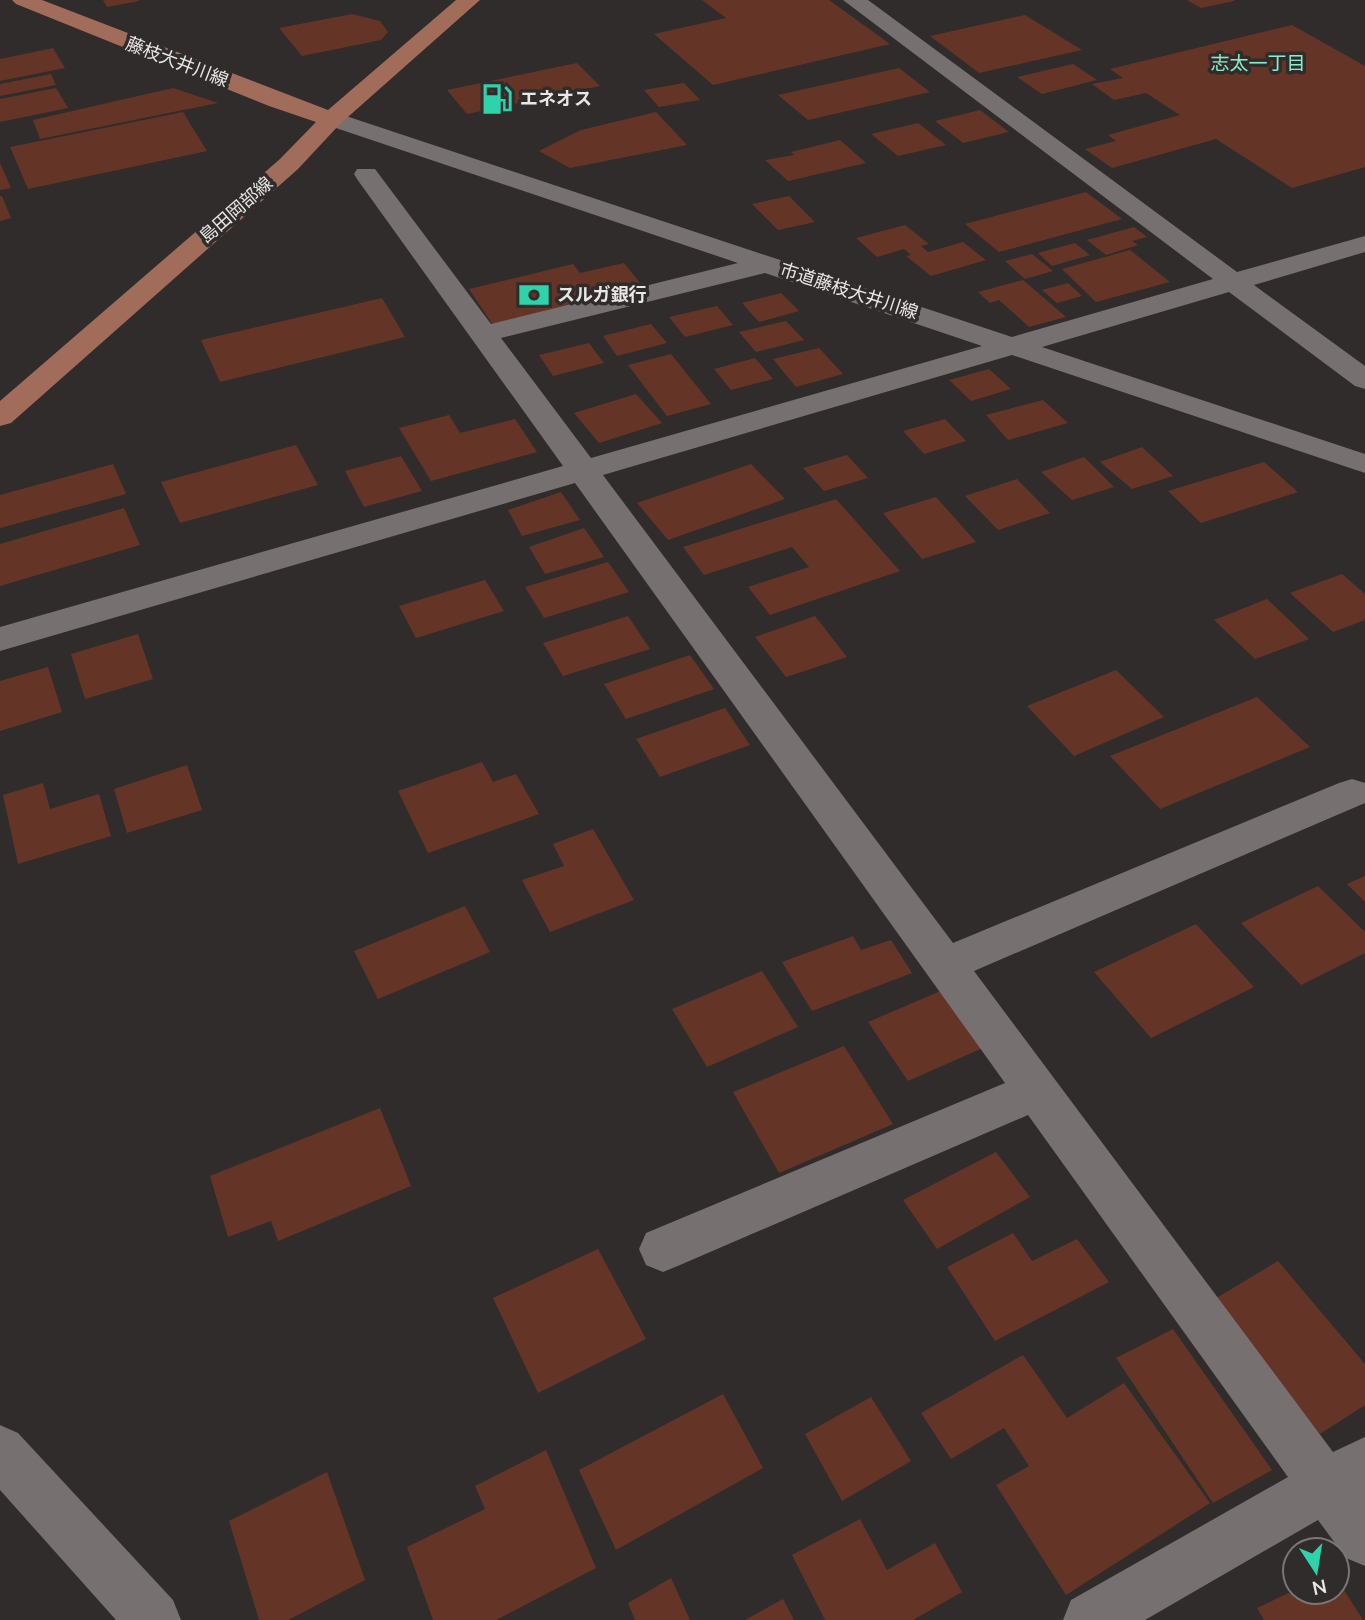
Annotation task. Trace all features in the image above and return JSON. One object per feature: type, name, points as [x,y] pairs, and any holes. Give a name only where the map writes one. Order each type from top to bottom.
[{"type":"main road","name":"藤枝大井川線","points":[[23,0],[277,101],[332,119]]},
{"type":"main road","name":"島田岡部線","points":[[0,417],[289,163],[332,119],[469,0]]},
{"type":"street","points":[[854,0],[1365,380]]},
{"type":"street","name":"市道藤枝大井川線","points":[[332,119],[1365,464]]},
{"type":"street","points":[[366,174],[1037,1090],[1345,1474],[1365,1539]]},
{"type":"street","points":[[0,639],[1365,244]]},
{"type":"street","points":[[484,334],[768,264]]},
{"type":"street","points":[[945,965],[1352,793]]},
{"type":"street","points":[[663,1249],[1037,1090]]},
{"type":"street","points":[[0,1451],[153,1620]]},
{"type":"street","points":[[1091,1620],[1345,1474]]},
{"type":"building","points":[[103,0],[139,0],[139,1],[107,7]]},
{"type":"building","points":[[702,0],[829,0],[890,44],[713,85],[654,34],[726,18]]},
{"type":"building","points":[[1187,0],[1234,0],[1234,1],[1201,8]]},
{"type":"building","points":[[352,14],[380,21],[388,32],[381,40],[302,56],[279,28]]},
{"type":"building","points":[[1025,15],[1082,50],[979,73],[930,36]]},
{"type":"building","points":[[1292,25],[1365,66],[1365,167],[1292,188],[1216,139],[1112,168],[1085,149],[1116,141],[1108,135],[1180,115],[1146,93],[1114,100],[1092,84],[1123,78],[1110,69]]},
{"type":"building","points":[[53,48],[65,68],[0,81],[0,59]]},
{"type":"building","points":[[577,63],[600,86],[467,114],[447,90]]},
{"type":"building","points":[[1073,64],[1097,80],[1042,94],[1017,77]]},
{"type":"building","points":[[899,68],[930,92],[808,120],[778,95]]},
{"type":"building","points":[[51,74],[56,85],[0,96],[0,84]]},
{"type":"building","points":[[684,83],[700,100],[659,107],[644,90]]},
{"type":"building","points":[[56,88],[68,108],[0,122],[0,99]]},
{"type":"building","points":[[173,88],[218,103],[40,139],[33,120]]},
{"type":"building","points":[[980,110],[1009,132],[963,143],[935,121]]},
{"type":"building","points":[[183,112],[207,151],[28,189],[10,147]]},
{"type":"building","points":[[656,112],[687,145],[570,168],[539,151],[581,130]]},
{"type":"building","points":[[918,123],[946,145],[898,156],[871,134]]},
{"type":"building","points":[[840,140],[866,163],[788,181],[765,160],[794,155],[791,152]]},
{"type":"building","points":[[0,163],[11,188],[0,190]]},
{"type":"building","points":[[1086,192],[1122,219],[999,252],[965,224]]},
{"type":"building","points":[[0,196],[11,218],[0,221]]},
{"type":"building","points":[[789,196],[815,222],[778,230],[752,204]]},
{"type":"building","points":[[905,225],[929,244],[921,246],[928,252],[963,242],[986,260],[931,276],[906,256],[911,255],[904,249],[877,257],[856,238]]},
{"type":"building","points":[[1134,227],[1147,237],[1132,241],[1138,245],[1106,255],[1087,240]]},
{"type":"building","points":[[1075,243],[1090,255],[1052,266],[1038,253]]},
{"type":"building","points":[[1130,250],[1170,282],[1096,302],[1062,269]]},
{"type":"building","points":[[1032,254],[1053,271],[1025,279],[1005,261]]},
{"type":"building","points":[[624,263],[644,288],[493,325],[469,289],[573,264],[580,273]]},
{"type":"building","points":[[1023,280],[1066,317],[1029,327],[999,300],[990,303],[978,292]]},
{"type":"building","points":[[1068,283],[1082,296],[1057,303],[1042,290]]},
{"type":"building","points":[[781,293],[799,311],[759,322],[742,303]]},
{"type":"building","points":[[382,298],[405,337],[220,382],[201,340]]},
{"type":"building","points":[[717,306],[733,325],[685,337],[669,317]]},
{"type":"building","points":[[786,321],[804,340],[756,352],[739,332]]},
{"type":"building","points":[[651,324],[667,343],[617,356],[603,336]]},
{"type":"building","points":[[589,343],[604,363],[553,376],[539,355]]},
{"type":"building","points":[[819,348],[843,374],[796,387],[773,359]]},
{"type":"building","points":[[671,354],[711,404],[667,416],[628,365]]},
{"type":"building","points":[[755,358],[773,379],[731,390],[714,369]]},
{"type":"building","points":[[989,369],[1011,389],[971,401],[949,380]]},
{"type":"building","points":[[636,394],[662,423],[599,443],[574,413]]},
{"type":"building","points":[[1043,400],[1068,423],[1008,440],[986,415]]},
{"type":"building","points":[[449,415],[460,433],[515,419],[537,452],[431,481],[399,428]]},
{"type":"building","points":[[945,419],[966,441],[924,454],[903,431]]},
{"type":"building","points":[[296,445],[318,485],[180,523],[161,482]]},
{"type":"building","points":[[1142,447],[1173,476],[1132,489],[1100,462]]},
{"type":"building","points":[[847,455],[868,478],[824,491],[803,468]]},
{"type":"building","points":[[401,456],[422,491],[364,507],[345,471]]},
{"type":"building","points":[[1084,457],[1114,487],[1072,500],[1041,472]]},
{"type":"building","points":[[1264,462],[1298,492],[1201,523],[1168,491]]},
{"type":"building","points":[[113,464],[126,494],[0,528],[0,495]]},
{"type":"building","points":[[751,464],[785,499],[668,540],[637,503]]},
{"type":"building","points":[[1017,479],[1050,513],[998,530],[965,496]]},
{"type":"building","points":[[561,492],[580,520],[522,536],[508,510]]},
{"type":"building","points":[[936,497],[976,542],[922,559],[883,513]]},
{"type":"building","points":[[836,499],[900,571],[770,615],[748,587],[809,567],[792,547],[704,575],[683,547]]},
{"type":"building","points":[[124,508],[140,545],[0,586],[0,544]]},
{"type":"building","points":[[584,528],[604,557],[545,574],[529,547]]},
{"type":"building","points":[[608,562],[629,592],[544,618],[525,587]]},
{"type":"building","points":[[1342,574],[1365,594],[1365,620],[1333,632],[1290,593]]},
{"type":"building","points":[[485,580],[504,611],[416,638],[399,606]]},
{"type":"building","points":[[1267,599],[1309,639],[1255,659],[1214,620]]},
{"type":"building","points":[[628,616],[650,649],[563,676],[543,643]]},
{"type":"building","points":[[815,616],[847,657],[786,677],[755,637]]},
{"type":"building","points":[[138,634],[153,679],[85,699],[71,654]]},
{"type":"building","points":[[690,655],[714,689],[626,719],[604,684]]},
{"type":"building","points":[[48,667],[62,712],[0,731],[0,681]]},
{"type":"building","points":[[1116,670],[1164,717],[1074,756],[1027,706]]},
{"type":"building","points":[[1257,697],[1310,747],[1160,809],[1110,756]]},
{"type":"building","points":[[725,708],[750,745],[660,777],[636,739]]},
{"type":"building","points":[[482,762],[493,782],[516,774],[539,814],[428,853],[398,791]]},
{"type":"building","points":[[187,765],[202,810],[127,833],[114,789]]},
{"type":"building","points":[[43,783],[50,809],[99,794],[111,836],[18,864],[3,795]]},
{"type":"building","points":[[593,829],[634,900],[550,932],[522,880],[564,866],[553,844]]},
{"type":"building","points":[[1365,876],[1365,902],[1347,884]]},
{"type":"building","points":[[1318,886],[1365,932],[1365,953],[1301,985],[1241,923]]},
{"type":"building","points":[[465,906],[490,952],[378,999],[354,951]]},
{"type":"building","points":[[1196,924],[1254,987],[1151,1038],[1094,972]]},
{"type":"building","points":[[853,936],[861,950],[891,940],[912,973],[812,1011],[782,962]]},
{"type":"building","points":[[762,971],[798,1027],[707,1067],[672,1009]]},
{"type":"building","points":[[943,990],[985,1047],[908,1081],[868,1022]]},
{"type":"building","points":[[844,1046],[893,1124],[779,1173],[733,1092]]},
{"type":"building","points":[[380,1108],[411,1186],[278,1241],[271,1221],[228,1237],[210,1176]]},
{"type":"building","points":[[996,1152],[1030,1197],[937,1249],[903,1200]]},
{"type":"building","points":[[1013,1233],[1032,1261],[1077,1239],[1109,1282],[995,1341],[947,1267]]},
{"type":"building","points":[[598,1249],[646,1339],[538,1393],[493,1298]]},
{"type":"building","points":[[1278,1261],[1365,1364],[1365,1405],[1320,1434],[1213,1300]]},
{"type":"building","points":[[1173,1329],[1272,1470],[1213,1503],[1116,1358]]},
{"type":"building","points":[[1023,1355],[1067,1418],[1124,1383],[1210,1503],[1066,1595],[996,1485],[1029,1466],[1004,1428],[951,1459],[921,1413]]},
{"type":"building","points":[[723,1394],[763,1468],[616,1550],[579,1470]]},
{"type":"building","points":[[871,1397],[911,1461],[842,1501],[805,1434]]},
{"type":"building","points":[[546,1450],[596,1568],[496,1620],[433,1620],[407,1547],[485,1509],[475,1486]]},
{"type":"building","points":[[327,1472],[365,1580],[288,1620],[259,1620],[229,1521]]},
{"type":"building","points":[[860,1519],[887,1570],[935,1543],[962,1592],[913,1620],[825,1620],[792,1555]]},
{"type":"building","points":[[671,1578],[690,1620],[635,1620],[628,1603]]},
{"type":"building","points":[[1281,1597],[1281,1606],[1351,1606],[1351,1601],[1363,1620],[1264,1620],[1257,1608]]},
{"type":"building","points":[[783,1599],[794,1620],[745,1620]]},
{"type":"place","name":"エネオス","points":[[497,99]]},
{"type":"place","name":"スルガ銀行","points":[[534,295]]},
{"type":"district","name":"志太一丁目","points":[[1258,63]]}]
